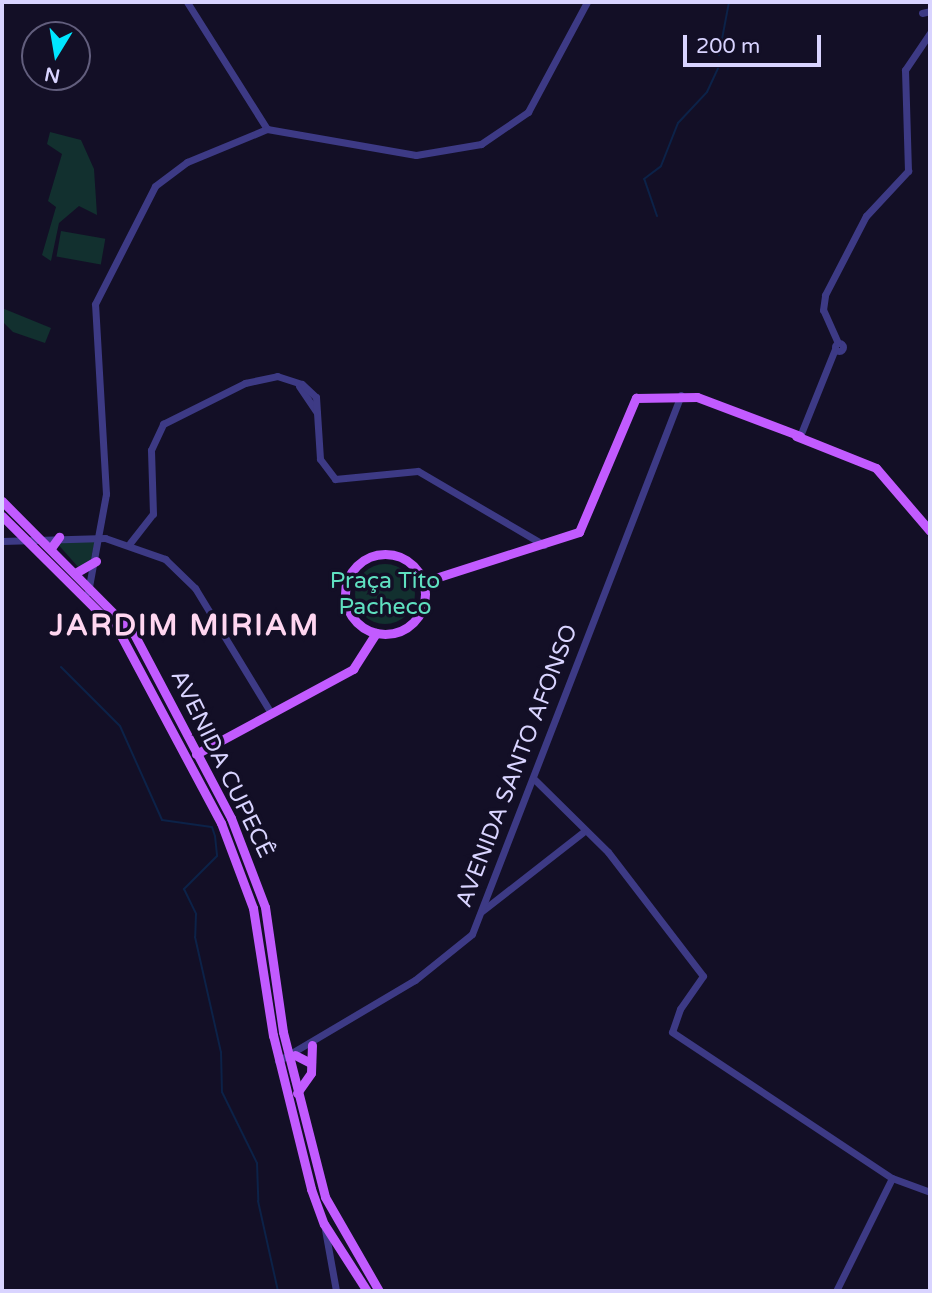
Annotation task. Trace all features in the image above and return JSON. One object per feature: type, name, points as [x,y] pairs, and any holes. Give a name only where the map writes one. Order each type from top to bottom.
[{"type":"main road","points":[[423,582],[579,532],[636,398],[681,395],[715,403],[876,468],[930,531]]},
{"type":"main road","name":"AVENIDA CUPECÊ","points":[[2,501],[91,586],[134,634],[198,752],[253,867],[292,1056],[297,1093],[325,1197],[379,1291]]},
{"type":"main road","name":"AVENIDA CUPECÊ","points":[[2,516],[86,595],[127,643],[188,758],[247,886],[278,1061],[324,1224],[367,1291]]},
{"type":"main road","points":[[51,548],[59,537]]},
{"type":"main road","points":[[393,555],[412,564],[423,582],[415,619],[394,633],[376,633],[347,608],[346,583],[357,564],[393,555]]},
{"type":"main road","points":[[77,572],[96,561]]},
{"type":"main road","points":[[188,758],[353,669],[376,633]]},
{"type":"main road","points":[[297,1093],[311,1063],[312,1045]]},
{"type":"main road","points":[[292,1056],[311,1063]]},
{"type":"street","points":[[187,2],[267,129]]},
{"type":"street","points":[[86,595],[91,586],[96,561],[106,494],[94,348],[99,289],[163,177],[267,129],[416,155],[473,147],[528,112],[587,2]]},
{"type":"street","points":[[800,436],[837,346],[823,310],[825,295],[866,216],[902,180],[910,159],[905,71],[930,33]]},
{"type":"street","points":[[130,543],[153,513],[151,450],[163,424],[255,380],[293,380],[313,391],[319,418],[320,459],[335,479],[418,471],[545,545]]},
{"type":"street","name":"AVENIDA SANTO AFONSO","points":[[278,1061],[312,1045],[442,962],[470,938],[535,780],[681,395]]},
{"type":"street","points":[[2,540],[27,525]]},
{"type":"street","points":[[2,540],[40,537],[100,538],[130,543],[165,559],[189,580],[271,713]]},
{"type":"street","points":[[535,780],[583,832],[617,863],[703,976],[680,1009],[673,1032],[892,1178],[930,1192]]},
{"type":"street","points":[[482,911],[583,832]]},
{"type":"street","points":[[836,1291],[892,1178]]},
{"type":"street","points":[[324,1224],[336,1291]]},
{"type":"green space","points":[[50,132],[81,140],[94,169],[97,215],[79,206],[59,223],[51,261],[42,255],[56,207],[48,201],[62,154],[47,144]]},
{"type":"green space","points":[[61,231],[105,239],[101,264],[56,257]]},
{"type":"green space","points":[[2,308],[51,328],[45,343],[13,332],[2,321]]},
{"type":"green space","points":[[55,541],[95,541],[89,567],[79,568]]},
{"type":"green space","name":"Praça Tito Pacheco","points":[[379,564],[391,564],[410,577],[415,594],[413,606],[402,619],[391,624],[379,624],[360,611],[355,600],[355,588],[368,569]]},
{"type":"waterway","points":[[719,55],[729,2]]},
{"type":"waterway","points":[[657,216],[644,179],[661,166],[678,123],[707,92],[718,68]]},
{"type":"waterway","points":[[61,667],[120,726],[162,820],[212,827],[217,856],[184,889],[196,914],[195,937],[221,1052],[222,1092],[257,1163],[258,1201],[278,1291]]},
{"type":"district","name":"JARDIM MIRIAM","points":[[185,626]]}]
